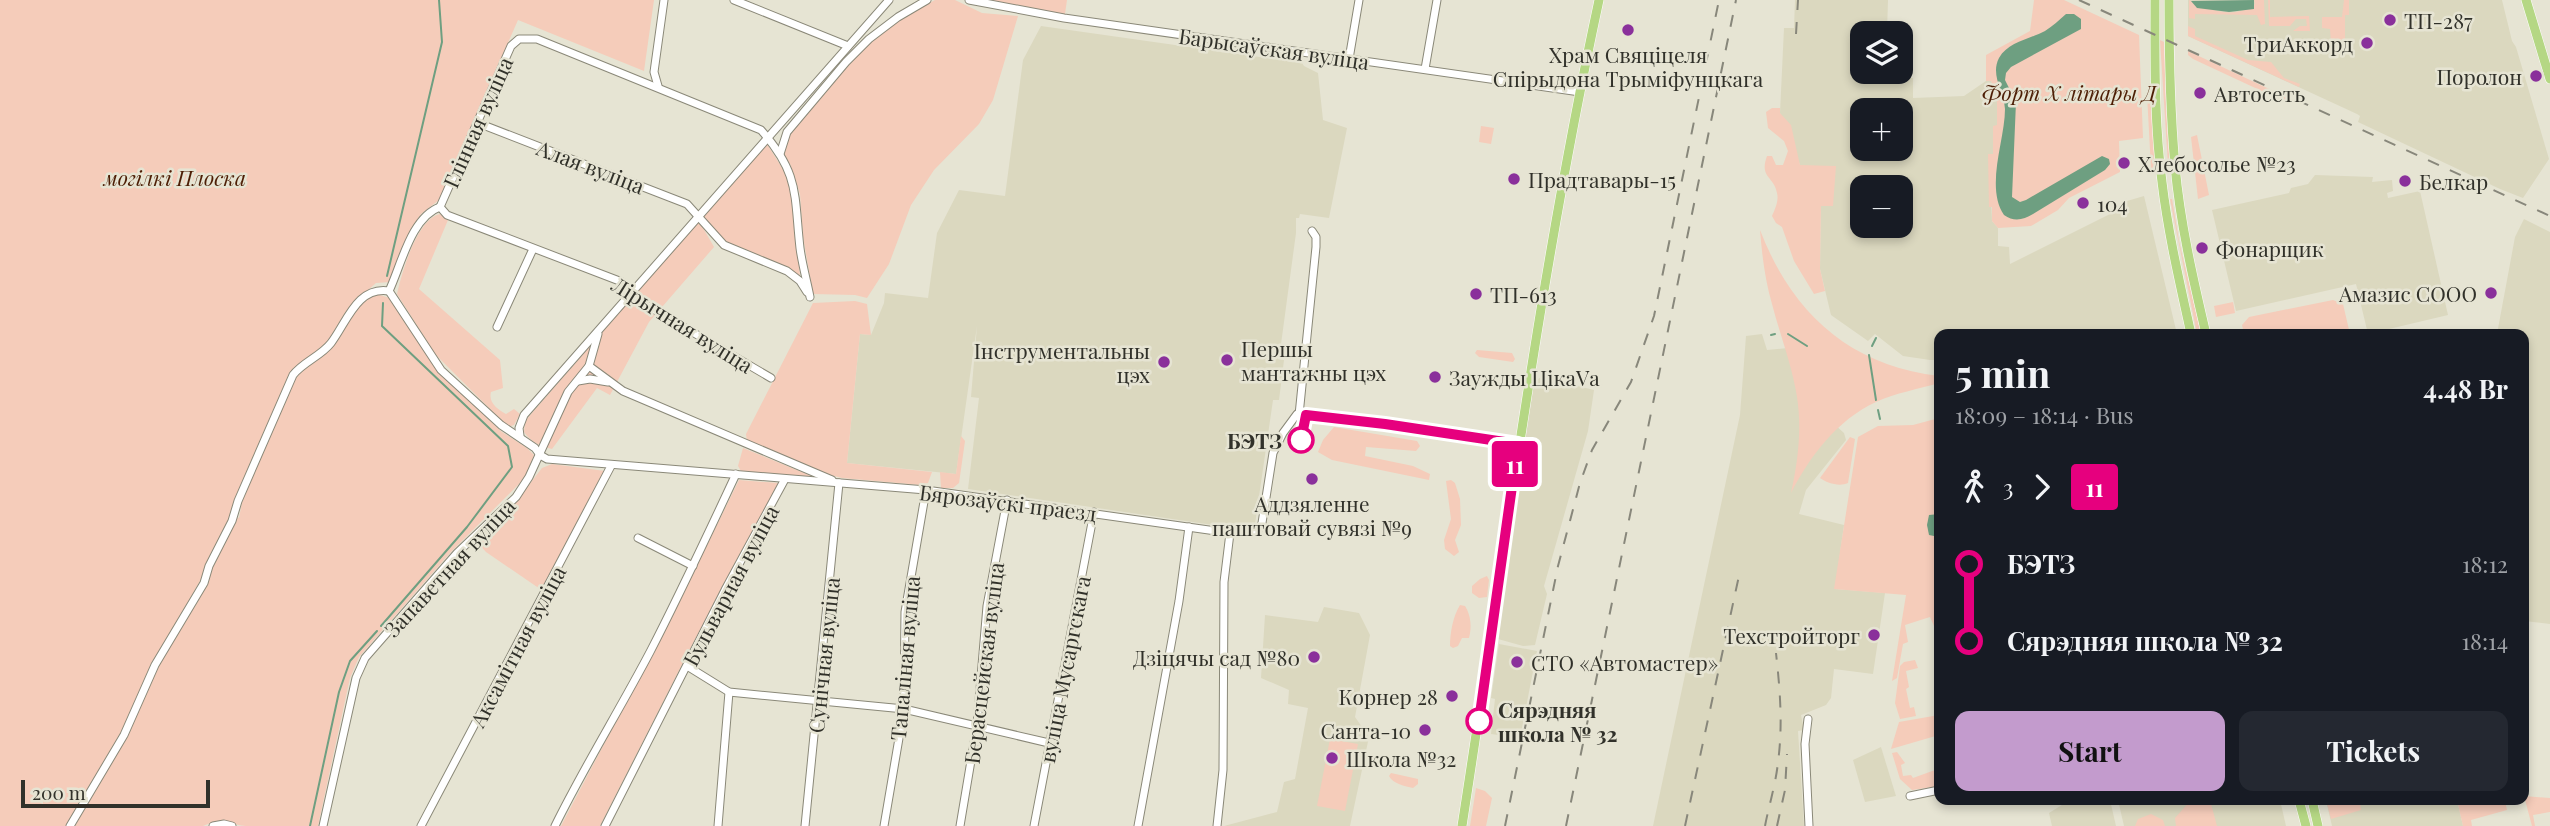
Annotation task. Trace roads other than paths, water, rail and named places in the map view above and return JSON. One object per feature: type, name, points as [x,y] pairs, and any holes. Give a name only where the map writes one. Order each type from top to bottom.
[{"type":"main road","points":[[1462,826],[1550,247],[1598,0]]},
{"type":"main road","points":[[2155,0],[2155,86],[2162,183],[2173,252],[2190,329]]},
{"type":"main road","points":[[2169,0],[2172,133],[2176,180],[2205,329]]},
{"type":"main road","points":[[2526,0],[2550,79]]},
{"type":"main road","points":[[2162,183],[2176,180]]},
{"type":"main road","points":[[2301,805],[2306,826]]},
{"type":"main road","points":[[2313,805],[2318,826]]},
{"type":"street","points":[[658,86],[654,72],[664,0]]},
{"type":"street","points":[[734,0],[848,46]]},
{"type":"street","points":[[520,436],[519,428],[524,415],[889,0]]},
{"type":"street","points":[[780,155],[787,132],[846,62],[869,39],[927,0]]},
{"type":"street","name":"Барысаўская вуліца","points":[[969,0],[1064,18],[1580,92]]},
{"type":"street","points":[[1349,59],[1359,0]]},
{"type":"street","points":[[1425,69],[1437,0]]},
{"type":"street","name":"Глінная вуліца","points":[[440,207],[511,46],[519,39],[537,39],[641,80]]},
{"type":"street","points":[[641,80],[654,72]]},
{"type":"street","points":[[641,80],[751,124],[761,130],[780,155]]},
{"type":"street","name":"Алая вуліца","points":[[478,123],[687,204],[724,245],[787,271],[800,281],[810,297],[800,250],[794,184],[780,155]]},
{"type":"street","points":[[389,291],[423,216],[440,207]]},
{"type":"street","name":"Лірычная вуліца","points":[[440,207],[447,215],[622,282],[653,310],[771,378]]},
{"type":"street","points":[[1299,415],[1317,247],[1312,231]]},
{"type":"street","points":[[497,327],[533,249]]},
{"type":"street","points":[[70,826],[124,735],[155,665],[204,583],[293,375],[330,345],[349,312],[360,301],[373,291],[389,291]]},
{"type":"street","points":[[389,291],[441,370],[501,425],[520,436],[547,460],[736,474]]},
{"type":"street","points":[[578,382],[589,366],[598,332]]},
{"type":"street","points":[[589,366],[609,382],[634,396],[839,483]]},
{"type":"street","points":[[578,382],[590,379],[609,382]]},
{"type":"street","name":"Запаветная вуліца","points":[[323,826],[356,678],[365,658],[457,553],[516,497],[540,455],[568,392],[578,382]]},
{"type":"street","points":[[1217,826],[1223,771],[1224,582],[1230,533],[1256,533],[1259,529],[1273,453],[1297,414],[1518,444]]},
{"type":"street","name":"Аксамітная вуліца","points":[[421,826],[611,466]]},
{"type":"street","name":"Бульварная вуліца","points":[[555,826],[577,781],[649,654],[736,474],[785,479],[605,826]]},
{"type":"street","name":"Бярозаўскі праезд","points":[[785,479],[926,490],[1230,533]]},
{"type":"street","name":"Сунічная вуліца","points":[[805,826],[839,483]]},
{"type":"street","name":"Тапаліная вуліца","points":[[884,826],[904,709],[905,612],[926,490]]},
{"type":"street","name":"Берасцейская вуліца","points":[[960,826],[977,725],[987,606],[1007,500]]},
{"type":"street","name":"вуліца Мусаргскага","points":[[1034,826],[1094,512]]},
{"type":"street","points":[[1138,826],[1179,601],[1189,527]]},
{"type":"street","name":"Бульварная вуліца","points":[[638,538],[693,566]]},
{"type":"street","points":[[687,666],[729,692],[904,709],[1049,743]]},
{"type":"street","points":[[718,826],[729,692]]},
{"type":"street","points":[[1808,719],[1805,744],[1809,826]]},
{"type":"street","points":[[1910,796],[1934,791]]},
{"type":"street","points":[[213,826],[232,826]]},
{"type":"waterway","points":[[387,276],[442,42],[439,0]]},
{"type":"waterway","points":[[381,626],[467,527],[512,467],[508,446],[382,326],[383,303]]},
{"type":"waterway","points":[[1771,335],[1775,334]]},
{"type":"waterway","points":[[1788,334],[1807,346]]},
{"type":"waterway","points":[[1872,346],[1876,338]]},
{"type":"waterway","points":[[1869,355],[1876,400]]},
{"type":"waterway","points":[[1878,410],[1880,419]]},
{"type":"waterway","points":[[310,826],[339,692],[350,661],[377,631]]},
{"type":"railway","points":[[1505,826],[1558,566],[1580,483],[1592,450],[1631,382],[1654,316],[1719,0]]},
{"type":"railway","points":[[1566,826],[1736,0]]},
{"type":"railway","points":[[1796,34],[1798,0]]},
{"type":"railway","points":[[2079,0],[2550,216]]},
{"type":"railway","points":[[1685,826],[1740,571]]},
{"type":"railway","points":[[1765,826],[1780,748],[1776,653]]},
{"type":"railway","points":[[1777,826],[1785,790],[1787,754]]},
{"type":"place","name":"ТП-287","points":[[2390,20]]},
{"type":"place","name":"Храм Свяціцеля Спірыдона Трыміфунцкага","points":[[1628,30]]},
{"type":"place","name":"ТриАккорд","points":[[2367,43]]},
{"type":"place","name":"Поролон","points":[[2536,76]]},
{"type":"place","name":"Автосеть","points":[[2200,93]]},
{"type":"place","name":"Хлебосолье №23","points":[[2124,163]]},
{"type":"place","name":"Прадтавары-15","points":[[1514,179]]},
{"type":"place","name":"Белкар","points":[[2405,181]]},
{"type":"place","name":"104","points":[[2083,203]]},
{"type":"place","name":"Фонарщик","points":[[2202,248]]},
{"type":"place","name":"Амазис СООО","points":[[2491,293]]},
{"type":"place","name":"ТП-613","points":[[1476,294]]},
{"type":"place","name":"Першы мантажны цэх","points":[[1227,360]]},
{"type":"place","name":"Інструментальны цэх","points":[[1164,362]]},
{"type":"place","name":"Заужды ЦікаVа","points":[[1435,377]]},
{"type":"place","name":"БЭТЗ","points":[[1301,440]]},
{"type":"place","name":"Аддзяленне паштовай сувязі №9","points":[[1312,479]]},
{"type":"place","name":"Техстройторг","points":[[1874,635]]},
{"type":"place","name":"Дзіцячы сад №80","points":[[1314,657]]},
{"type":"place","name":"СТО «Автомастер»","points":[[1517,662]]},
{"type":"place","name":"Корнер 28","points":[[1452,696]]},
{"type":"place","name":"Сярэдняя школа № 32","points":[[1479,721]]},
{"type":"place","name":"Санта-10","points":[[1425,730]]},
{"type":"place","name":"Школа №32","points":[[1332,758]]},
{"type":"park label","name":"Форт X літары Д","points":[[2069,92]]},
{"type":"park label","name":"могілкі Плоска","points":[[175,177]]}]
